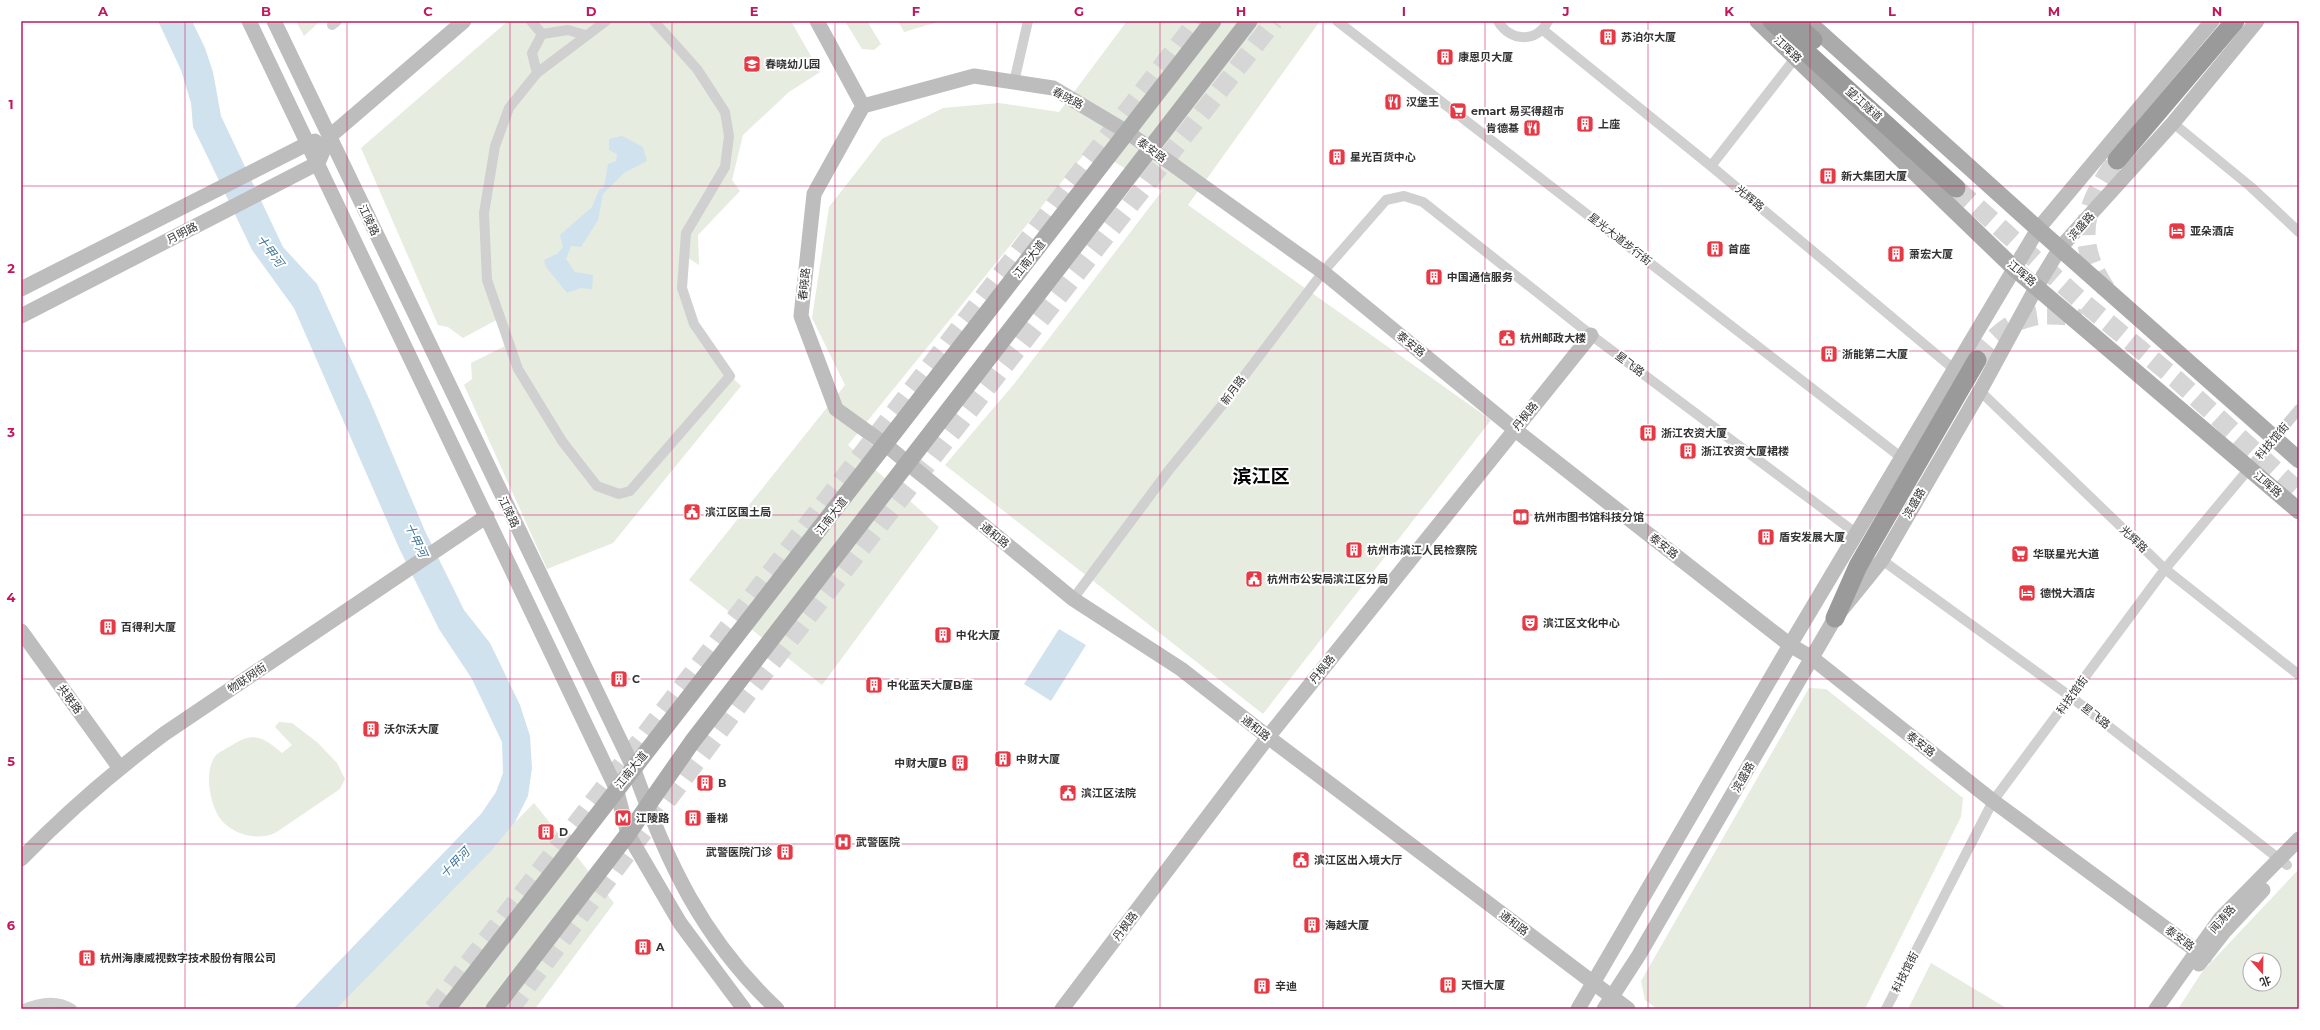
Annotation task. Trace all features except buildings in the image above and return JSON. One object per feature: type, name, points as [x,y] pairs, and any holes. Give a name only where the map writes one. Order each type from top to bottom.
[{"type":"highway","name":"望江隧道","points":[[1772,21],[1960,183],[1792,21]]},
{"type":"highway","points":[[2117,160],[2235,21]]},
{"type":"highway","points":[[1835,618],[1858,566],[1977,360]]},
{"type":"main road","name":"江南大道","points":[[447,1009],[616,788],[673,719],[1213,21]]},
{"type":"main road","points":[[494,1009],[628,834],[646,805],[907,463],[1149,148],[1250,21]]},
{"type":"main road","name":"江晖路","points":[[1758,21],[2014,268],[2299,511]]},
{"type":"main road","points":[[1807,21],[2038,229],[2299,460]]},
{"type":"street","name":"江陵路","points":[[249,21],[306,144],[318,163],[616,788],[628,834],[680,923],[743,1009]]},
{"type":"street","name":"江陵路","points":[[274,21],[633,767],[646,805],[676,873],[700,917],[728,956],[777,1009]]},
{"type":"street","name":"月明路","points":[[21,316],[318,163],[330,137],[464,21]]},
{"type":"street","points":[[532,21],[542,34]]},
{"type":"street","points":[[606,21],[585,35],[537,73],[510,108],[495,146],[484,213],[487,280],[518,369],[562,441],[597,486],[619,494],[630,491],[730,376],[694,324],[682,288],[686,233],[725,167],[729,136],[725,112],[697,69],[654,21]]},
{"type":"street","points":[[817,21],[863,106]]},
{"type":"street","points":[[1014,82],[1028,21]]},
{"type":"street","name":"星光大道步行街","points":[[1337,21],[1902,458]]},
{"type":"street","points":[[1498,21],[1509,34],[1526,38],[1543,30],[1548,21]]},
{"type":"street","points":[[1578,1009],[1790,645],[2038,229],[2212,21]]},
{"type":"street","name":"滨盛路","points":[[1608,1003],[1639,955],[1835,618],[1882,560],[1980,391],[2036,286],[2060,248],[2173,123],[2257,21]]},
{"type":"street","points":[[542,34],[568,30],[585,35]]},
{"type":"street","name":"光辉路","points":[[1543,30],[1712,166],[1954,370]]},
{"type":"street","points":[[537,73],[532,53],[542,34]]},
{"type":"street","points":[[1712,166],[1796,57]]},
{"type":"street","name":"春晓路","points":[[886,444],[836,409],[801,316],[814,194],[863,106],[974,76],[1053,88],[1127,132]]},
{"type":"street","points":[[2173,123],[2251,187],[2299,232]]},
{"type":"street","name":"泰安路","points":[[1127,132],[1323,272],[1514,429],[1790,645],[1812,658],[1994,801],[2201,954]]},
{"type":"street","name":"月明路","points":[[21,289],[306,144],[330,137]]},
{"type":"street","name":"新月路","points":[[1073,599],[1169,470],[1223,404],[1323,272],[1386,200],[1404,196]]},
{"type":"street","name":"星飞路","points":[[1404,196],[1423,202],[1591,335],[1857,534]]},
{"type":"street","name":"丹枫路","points":[[1062,1009],[1268,737],[1591,335]]},
{"type":"street","name":"光辉路","points":[[1980,391],[2165,569],[2299,675]]},
{"type":"street","name":"科技馆街","points":[[1886,1009],[1994,801],[2165,569],[2299,408]]},
{"type":"street","name":"通和路","points":[[886,444],[907,463],[1073,599],[1181,668],[1268,737],[1593,983],[1608,1003],[1628,1009]]},
{"type":"street","name":"物联网街","points":[[21,858],[53,826],[119,767],[164,734],[487,516]]},
{"type":"street","name":"星飞路","points":[[1882,560],[2071,697],[2284,861]]},
{"type":"street","name":"共联路","points":[[21,630],[119,767]]},
{"type":"street","name":"闻涛路","points":[[2156,1009],[2201,954],[2224,932],[2284,861],[2299,839]]},
{"type":"street","name":"闻涛路","points":[[2284,861],[2299,852]]},
{"type":"street","name":"闻涛路","points":[[2168,1009],[2201,954]]},
{"type":"street","points":[[24,1009],[38,1003],[52,1002],[72,1009]]},
{"type":"shaded area","points":[[296,21],[320,21],[304,36]]},
{"type":"shaded area","points":[[508,21],[791,21],[820,72],[789,92],[743,135],[732,180],[740,191],[698,235],[699,265],[685,256],[682,286],[691,316],[705,342],[732,377],[741,386],[613,543],[547,569],[464,385],[472,379],[471,363],[509,344],[500,318],[463,338],[448,327],[438,325],[361,148]]},
{"type":"shaded area","points":[[845,21],[867,21],[881,44],[874,50],[862,49]]},
{"type":"shaded area","points":[[898,21],[941,21],[904,32]]},
{"type":"shaded area","points":[[1127,21],[1320,21],[1188,205],[1491,420],[1263,714],[945,465],[1014,384],[1162,191],[1090,147],[848,445],[939,527],[822,685],[689,580],[845,385],[812,318],[829,207],[882,139],[943,108],[999,103],[1059,112]]},
{"type":"shaded area","points":[[1809,688],[1826,689],[1963,798],[1961,817],[1865,1009],[1657,1009],[1645,1000],[1641,981]]},
{"type":"shaded area","points":[[279,722],[292,723],[318,743],[337,763],[345,779],[340,789],[275,833],[254,836],[240,833],[227,826],[222,821],[214,807],[211,798],[209,779],[212,762],[216,755],[220,752],[242,740],[255,737],[266,741],[282,753],[292,745],[275,727]]},
{"type":"shaded area","points":[[534,803],[614,903],[535,1009],[329,1009]]},
{"type":"shaded area","points":[[2299,869],[2299,1009],[2178,1009],[2202,972]]},
{"type":"shaded area","points":[[1931,963],[2008,1009],[1908,1009]]},
{"type":"water","name":"十甲河","points":[[158,21],[192,21],[205,48],[213,72],[221,116],[283,247],[317,284],[370,401],[425,531],[464,610],[490,643],[520,705],[530,736],[532,768],[528,796],[515,822],[491,851],[336,1009],[293,1009],[481,814],[496,792],[503,773],[502,742],[472,679],[439,629],[399,548],[294,308],[252,250],[193,127],[191,103],[181,70]]},
{"type":"water","points":[[622,136],[643,147],[647,161],[624,173],[603,194],[598,220],[581,247],[571,246],[566,259],[575,272],[593,275],[592,289],[581,288],[567,293],[546,267],[544,260],[557,254],[563,247],[560,235],[592,207],[599,190],[604,187],[608,164],[616,161],[617,154],[609,150],[609,139]]},
{"type":"water","points":[[1059,629],[1086,645],[1051,701],[1024,684]]},
{"type":"tunnel","points":[[433,1009],[1197,21]]},
{"type":"tunnel","points":[[510,1009],[745,697],[1274,21]]},
{"type":"tunnel","points":[[2106,289],[2089,254],[2086,239],[2087,223],[2090,208],[2097,192],[2117,160]]},
{"type":"tunnel","points":[[1956,188],[2078,298],[2176,379],[2299,492]]},
{"type":"tunnel","points":[[1977,360],[1998,334],[2024,319],[2046,315],[2059,315],[2080,319]]},
{"type":"place","name":"苏泊尔大厦","points":[[1608,37]]},
{"type":"place","name":"康恩贝大厦","points":[[1445,57]]},
{"type":"place","name":"春晓幼儿园","points":[[752,64]]},
{"type":"place","name":"汉堡王","points":[[1393,102]]},
{"type":"place","name":"emart 易买得超市","points":[[1458,111]]},
{"type":"place","name":"上座","points":[[1585,124]]},
{"type":"place","name":"肯德基","points":[[1532,128]]},
{"type":"place","name":"星光百货中心","points":[[1337,157]]},
{"type":"place","name":"新大集团大厦","points":[[1828,176]]},
{"type":"place","name":"亚朵酒店","points":[[2177,231]]},
{"type":"place","name":"首座","points":[[1715,249]]},
{"type":"place","name":"萧宏大厦","points":[[1896,254]]},
{"type":"place","name":"中国通信服务","points":[[1434,277]]},
{"type":"place","name":"杭州邮政大楼","points":[[1507,338]]},
{"type":"place","name":"浙能第二大厦","points":[[1829,354]]},
{"type":"place","name":"浙江农资大厦","points":[[1648,433]]},
{"type":"place","name":"浙江农资大厦裙楼","points":[[1688,451]]},
{"type":"place","name":"滨江区国土局","points":[[692,512]]},
{"type":"place","name":"杭州市图书馆科技分馆","points":[[1521,517]]},
{"type":"place","name":"盾安发展大厦","points":[[1766,537]]},
{"type":"place","name":"杭州市滨江人民检察院","points":[[1354,550]]},
{"type":"place","name":"华联星光大道","points":[[2020,554]]},
{"type":"place","name":"杭州市公安局滨江区分局","points":[[1254,579]]},
{"type":"place","name":"德悦大酒店","points":[[2027,593]]},
{"type":"place","name":"滨江区文化中心","points":[[1530,623]]},
{"type":"place","name":"百得利大厦","points":[[108,627]]},
{"type":"place","name":"中化大厦","points":[[943,635]]},
{"type":"place","name":"C","points":[[619,679]]},
{"type":"place","name":"中化蓝天大厦B座","points":[[874,685]]},
{"type":"place","name":"沃尔沃大厦","points":[[371,729]]},
{"type":"place","name":"中财大厦","points":[[1003,759]]},
{"type":"place","name":"中财大厦B","points":[[960,763]]},
{"type":"place","name":"B","points":[[705,783]]},
{"type":"place","name":"滨江区法院","points":[[1068,793]]},
{"type":"place","name":"江陵路","points":[[623,818]]},
{"type":"place","name":"垂梯","points":[[693,818]]},
{"type":"place","name":"D","points":[[546,832]]},
{"type":"place","name":"武警医院","points":[[843,842]]},
{"type":"place","name":"武警医院门诊","points":[[785,852]]},
{"type":"place","name":"滨江区出入境大厅","points":[[1301,860]]},
{"type":"place","name":"海越大厦","points":[[1312,925]]},
{"type":"place","name":"A","points":[[643,947]]},
{"type":"place","name":"杭州海康威视数字技术股份有限公司","points":[[87,958]]},
{"type":"place","name":"天恒大厦","points":[[1448,985]]},
{"type":"place","name":"辛迪","points":[[1262,986]]},
{"type":"district","name":"滨江区","points":[[1261,476]]}]
